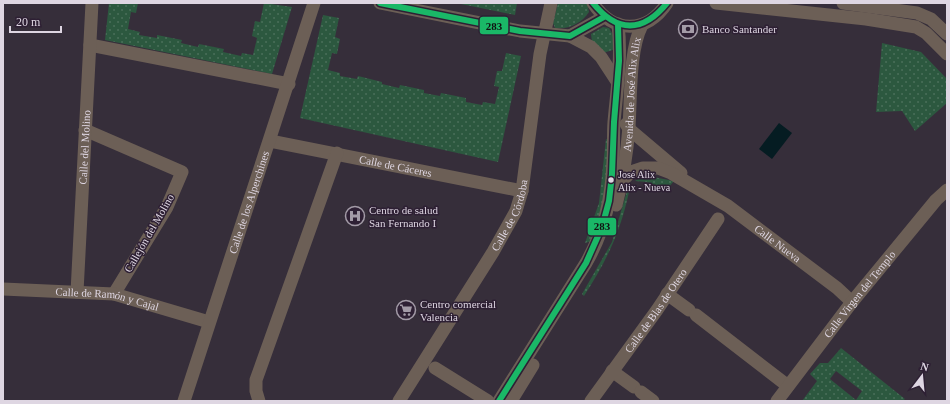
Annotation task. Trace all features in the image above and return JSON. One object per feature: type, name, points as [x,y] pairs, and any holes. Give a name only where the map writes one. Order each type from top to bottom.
[{"type":"street","name":"Calle del Molino","points":[[77,292],[92,3]]},
{"type":"street","name":"Calle de los Alperchines","points":[[184,401],[289,84],[314,3]]},
{"type":"street","points":[[380,3],[520,31],[570,36],[591,47],[601,57],[617,89]]},
{"type":"street","name":"Calle de Córdoba","points":[[399,401],[493,252],[516,211],[522,191],[544,34],[551,3]]},
{"type":"street","points":[[593,3],[604,17],[618,24],[630,26],[642,24],[655,18],[667,3]]},
{"type":"street","points":[[716,3],[866,19],[910,26],[926,33],[947,54]]},
{"type":"street","points":[[843,3],[917,13],[931,19],[947,34]]},
{"type":"street","points":[[570,36],[604,17]]},
{"type":"street","name":"Avenida de José Alix Alix","points":[[499,401],[596,247],[609,206],[621,52],[618,24]]},
{"type":"street","name":"Avenida de José Alix Alix","points":[[511,401],[573,302],[602,250],[623,180],[629,129],[634,54],[637,37],[642,24]]},
{"type":"street","points":[[90,45],[289,84]]},
{"type":"street","name":"Calle Nueva","points":[[617,89],[622,116],[629,129],[700,188]]},
{"type":"street","name":"Callejón del Molino","points":[[85,130],[182,172],[167,207],[114,294]]},
{"type":"street","name":"Calle de Cáceres","points":[[270,141],[337,153],[522,191]]},
{"type":"street","points":[[259,401],[256,391],[256,380],[337,153]]},
{"type":"street","name":"Calle Nueva","points":[[623,180],[630,172],[658,168],[700,188],[728,206],[784,247],[837,288],[852,302]]},
{"type":"street","name":"Calle Virgen del Templo","points":[[777,401],[852,302],[936,200],[947,190]]},
{"type":"street","name":"Calle de Blas de Otero","points":[[591,401],[668,294],[718,220]]},
{"type":"street","name":"Calle de Ramón y Cajal","points":[[3,289],[114,294],[209,322]]},
{"type":"street","points":[[668,294],[788,386]]},
{"type":"street","points":[[435,368],[488,401]]},
{"type":"street","points":[[612,370],[653,401]]},
{"type":"green space","points":[[109,3],[138,3],[136,13],[131,12],[128,29],[140,32],[139,35],[157,38],[157,35],[182,40],[181,43],[198,47],[199,44],[224,49],[223,52],[241,56],[242,53],[253,55],[257,38],[252,36],[255,21],[260,22],[264,3],[292,7],[272,74],[105,40]]},
{"type":"green space","points":[[456,3],[517,3],[515,15]]},
{"type":"green space","points":[[558,3],[587,3],[589,12],[583,19],[570,27],[555,28],[553,23]]},
{"type":"green space","points":[[323,15],[339,18],[335,37],[340,39],[337,54],[332,53],[328,70],[340,73],[340,76],[357,79],[358,76],[399,88],[400,85],[424,90],[424,93],[440,96],[441,93],[466,98],[466,102],[482,105],[483,102],[495,104],[499,87],[494,86],[497,71],[502,71],[506,53],[521,56],[498,162],[300,118]]},
{"type":"green space","points":[[603,27],[609,28],[613,35],[616,49],[603,53],[592,42],[591,34]]},
{"type":"green space","points":[[882,43],[921,52],[947,79],[947,103],[915,131],[902,111],[876,112]]},
{"type":"green space","points":[[606,139],[608,140],[606,196],[592,241],[585,243],[599,203]]},
{"type":"green space","points":[[648,176],[674,181],[667,189],[647,182],[635,181],[641,177]]},
{"type":"green space","points":[[627,191],[629,192],[625,207],[612,246],[584,296],[582,294],[612,242]]},
{"type":"green space","points":[[841,348],[905,399],[902,401],[802,401],[817,381],[810,374],[820,363],[828,363]],"holes":[[[836,371],[862,391],[856,400],[830,379]]]},
{"type":"water","points":[[779,123],[792,133],[772,159],[759,149]]},
{"type":"transit line","name":"283","points":[[380,3],[520,31],[570,36],[604,17]]},
{"type":"transit line","name":"283","points":[[593,3],[611,20],[630,26],[649,20],[667,3]]},
{"type":"transit line","name":"283","points":[[499,401],[586,263],[602,227],[609,201],[612,174],[614,122],[619,61],[618,24]]},
{"type":"place","name":"Banco Santander","points":[[688,29]]},
{"type":"place","name":"José Alix Alix - Nueva","points":[[611,180]]},
{"type":"place","name":"Centro de salud San Fernando I","points":[[355,216]]},
{"type":"place","name":"Centro comercial Valencia","points":[[406,310]]}]
